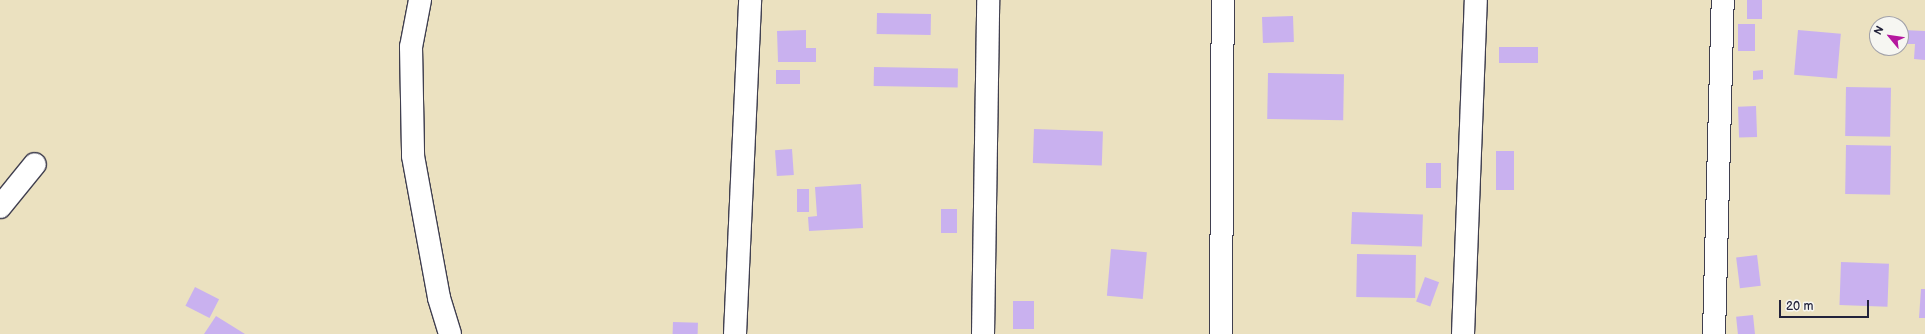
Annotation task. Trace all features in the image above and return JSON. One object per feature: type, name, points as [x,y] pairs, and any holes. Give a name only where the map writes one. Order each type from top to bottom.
[{"type":"street","points":[[420,0],[411,47],[413,156],[439,298],[450,334]]},
{"type":"street","points":[[736,334],[750,0]]},
{"type":"street","points":[[983,334],[988,0]]},
{"type":"street","points":[[1222,334],[1223,0]]},
{"type":"street","points":[[1463,334],[1476,0]]},
{"type":"street","points":[[1714,334],[1723,0]]},
{"type":"street","points":[[0,207],[35,164]]},
{"type":"building","points":[[1747,0],[1762,0],[1762,19],[1747,19]]},
{"type":"building","points":[[877,13],[931,14],[931,35],[877,34]]},
{"type":"building","points":[[1293,16],[1294,42],[1263,43],[1262,17]]},
{"type":"building","points":[[1738,24],[1755,24],[1755,51],[1738,51]]},
{"type":"building","points":[[806,30],[806,48],[816,48],[816,62],[778,62],[777,31]]},
{"type":"building","points":[[1798,30],[1841,34],[1837,79],[1794,75]]},
{"type":"building","points":[[1909,30],[1925,31],[1925,60],[1914,59],[1915,44],[1909,44]]},
{"type":"building","points":[[1499,47],[1538,47],[1538,63],[1499,63]]},
{"type":"building","points":[[874,67],[958,68],[958,87],[874,86]]},
{"type":"building","points":[[776,70],[800,70],[800,84],[776,84]]},
{"type":"building","points":[[1763,70],[1763,79],[1753,80],[1753,71]]},
{"type":"building","points":[[1268,73],[1344,74],[1343,120],[1267,119]]},
{"type":"building","points":[[1846,87],[1891,88],[1890,137],[1845,136]]},
{"type":"building","points":[[1756,106],[1757,137],[1739,138],[1738,107]]},
{"type":"building","points":[[1034,129],[1103,131],[1102,165],[1033,163]]},
{"type":"building","points":[[1846,145],[1891,146],[1890,195],[1845,194]]},
{"type":"building","points":[[792,149],[794,175],[777,176],[775,150]]},
{"type":"building","points":[[1496,151],[1514,151],[1514,190],[1496,190]]},
{"type":"building","points":[[1426,163],[1441,163],[1441,188],[1426,188]]},
{"type":"building","points":[[861,184],[863,228],[809,231],[808,217],[817,216],[815,187]]},
{"type":"building","points":[[797,189],[809,189],[809,212],[797,212]]},
{"type":"building","points":[[941,209],[957,209],[957,233],[941,233]]},
{"type":"building","points":[[1352,212],[1423,214],[1422,246],[1351,244]]},
{"type":"building","points":[[1111,249],[1147,252],[1143,299],[1107,296]]},
{"type":"building","points":[[1357,254],[1416,255],[1415,298],[1356,297]]},
{"type":"building","points":[[1757,255],[1761,286],[1740,288],[1736,258]]},
{"type":"building","points":[[1841,262],[1889,264],[1887,307],[1839,305]]},
{"type":"building","points":[[1425,277],[1439,282],[1430,307],[1416,301]]},
{"type":"building","points":[[195,287],[219,299],[210,318],[185,306]]},
{"type":"building","points":[[1921,289],[1925,289],[1925,318],[1919,318]]},
{"type":"building","points":[[1013,301],[1034,301],[1034,329],[1013,329]]},
{"type":"building","points":[[1753,315],[1755,334],[1738,334],[1736,317]]},
{"type":"building","points":[[216,316],[245,334],[204,334]]},
{"type":"building","points":[[673,322],[698,323],[698,334],[673,334]]}]
